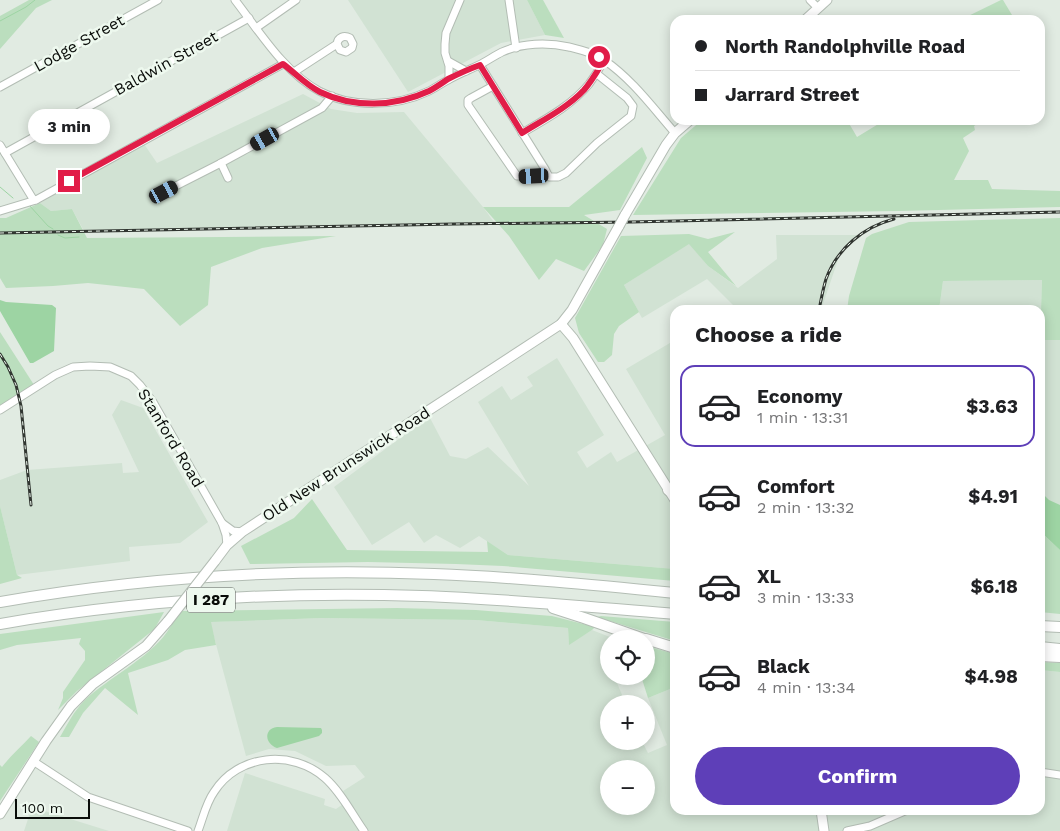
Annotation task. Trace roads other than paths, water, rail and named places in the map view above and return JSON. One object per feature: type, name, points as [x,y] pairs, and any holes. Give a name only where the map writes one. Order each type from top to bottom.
[{"type":"highway","name":"I 287","points":[[0,602],[166,581],[231,576],[319,573],[397,573],[501,577],[670,592]]},
{"type":"highway","name":"I 287","points":[[0,624],[142,605],[275,596],[394,595],[477,598],[670,614]]},
{"type":"highway","points":[[531,602],[619,630]]},
{"type":"highway","points":[[1045,626],[1060,627]]},
{"type":"highway","points":[[655,642],[670,646]]},
{"type":"highway","points":[[1045,648],[1060,649]]},
{"type":"highway","points":[[1045,656],[1060,657]]},
{"type":"main road","points":[[810,15],[827,0]]},
{"type":"main road","name":"Old New Brunswick Road","points":[[0,814],[33,761],[71,706],[93,684],[146,646],[227,545],[242,532],[561,324],[572,310],[666,145],[684,125]]},
{"type":"main road","points":[[561,324],[573,338],[670,489]]},
{"type":"main road","points":[[822,815],[824,831]]},
{"type":"street","name":"Lodge Street","points":[[0,87],[158,0]]},
{"type":"street","points":[[235,0],[283,64],[308,84],[332,96],[350,101],[388,103],[404,100],[429,91],[503,52],[538,44],[565,46],[584,51],[604,60],[626,78],[675,133]]},
{"type":"street","points":[[256,28],[296,0]]},
{"type":"street","points":[[449,79],[445,44],[446,33],[460,0]]},
{"type":"street","points":[[509,0],[516,48]]},
{"type":"street","points":[[810,0],[818,8]]},
{"type":"street","name":"Baldwin Street","points":[[5,152],[248,18]]},
{"type":"street","points":[[294,72],[338,44]]},
{"type":"street","points":[[522,133],[554,114],[583,91],[604,60]]},
{"type":"street","points":[[448,61],[466,71]]},
{"type":"street","points":[[0,211],[36,200],[283,64]]},
{"type":"street","points":[[480,65],[548,175]]},
{"type":"street","points":[[493,86],[468,100],[468,105],[517,176],[548,175],[549,177],[558,177],[566,173],[597,143],[631,116],[633,106],[627,98],[596,74]]},
{"type":"street","points":[[164,192],[221,164],[322,108],[332,96]]},
{"type":"street","points":[[0,145],[33,199],[36,200]]},
{"type":"street","points":[[221,164],[228,178]]},
{"type":"street","name":"Stanford Road","points":[[0,410],[55,375],[73,367],[110,367],[131,376],[153,402],[222,523],[227,545]]},
{"type":"street","points":[[222,523],[233,531],[242,532]]},
{"type":"street","points":[[198,831],[210,798],[223,780],[250,763],[274,758],[297,762],[323,776],[336,790],[364,831]]},
{"type":"street","points":[[33,761],[88,797],[188,831]]},
{"type":"street","points":[[1045,773],[1060,775]]},
{"type":"street","points":[[847,831],[870,826],[895,815]]},
{"type":"waterway","points":[[0,21],[35,0]]},
{"type":"waterway","points":[[0,187],[13,198]]},
{"type":"waterway","points":[[29,205],[53,229]]},
{"type":"waterway","points":[[58,235],[65,238],[79,237]]},
{"type":"railway","points":[[0,233],[631,222],[1060,212]]},
{"type":"railway","points":[[820,305],[826,279],[844,249],[862,234],[894,219]]},
{"type":"railway","points":[[0,354],[16,385],[21,406],[31,505]]}]
